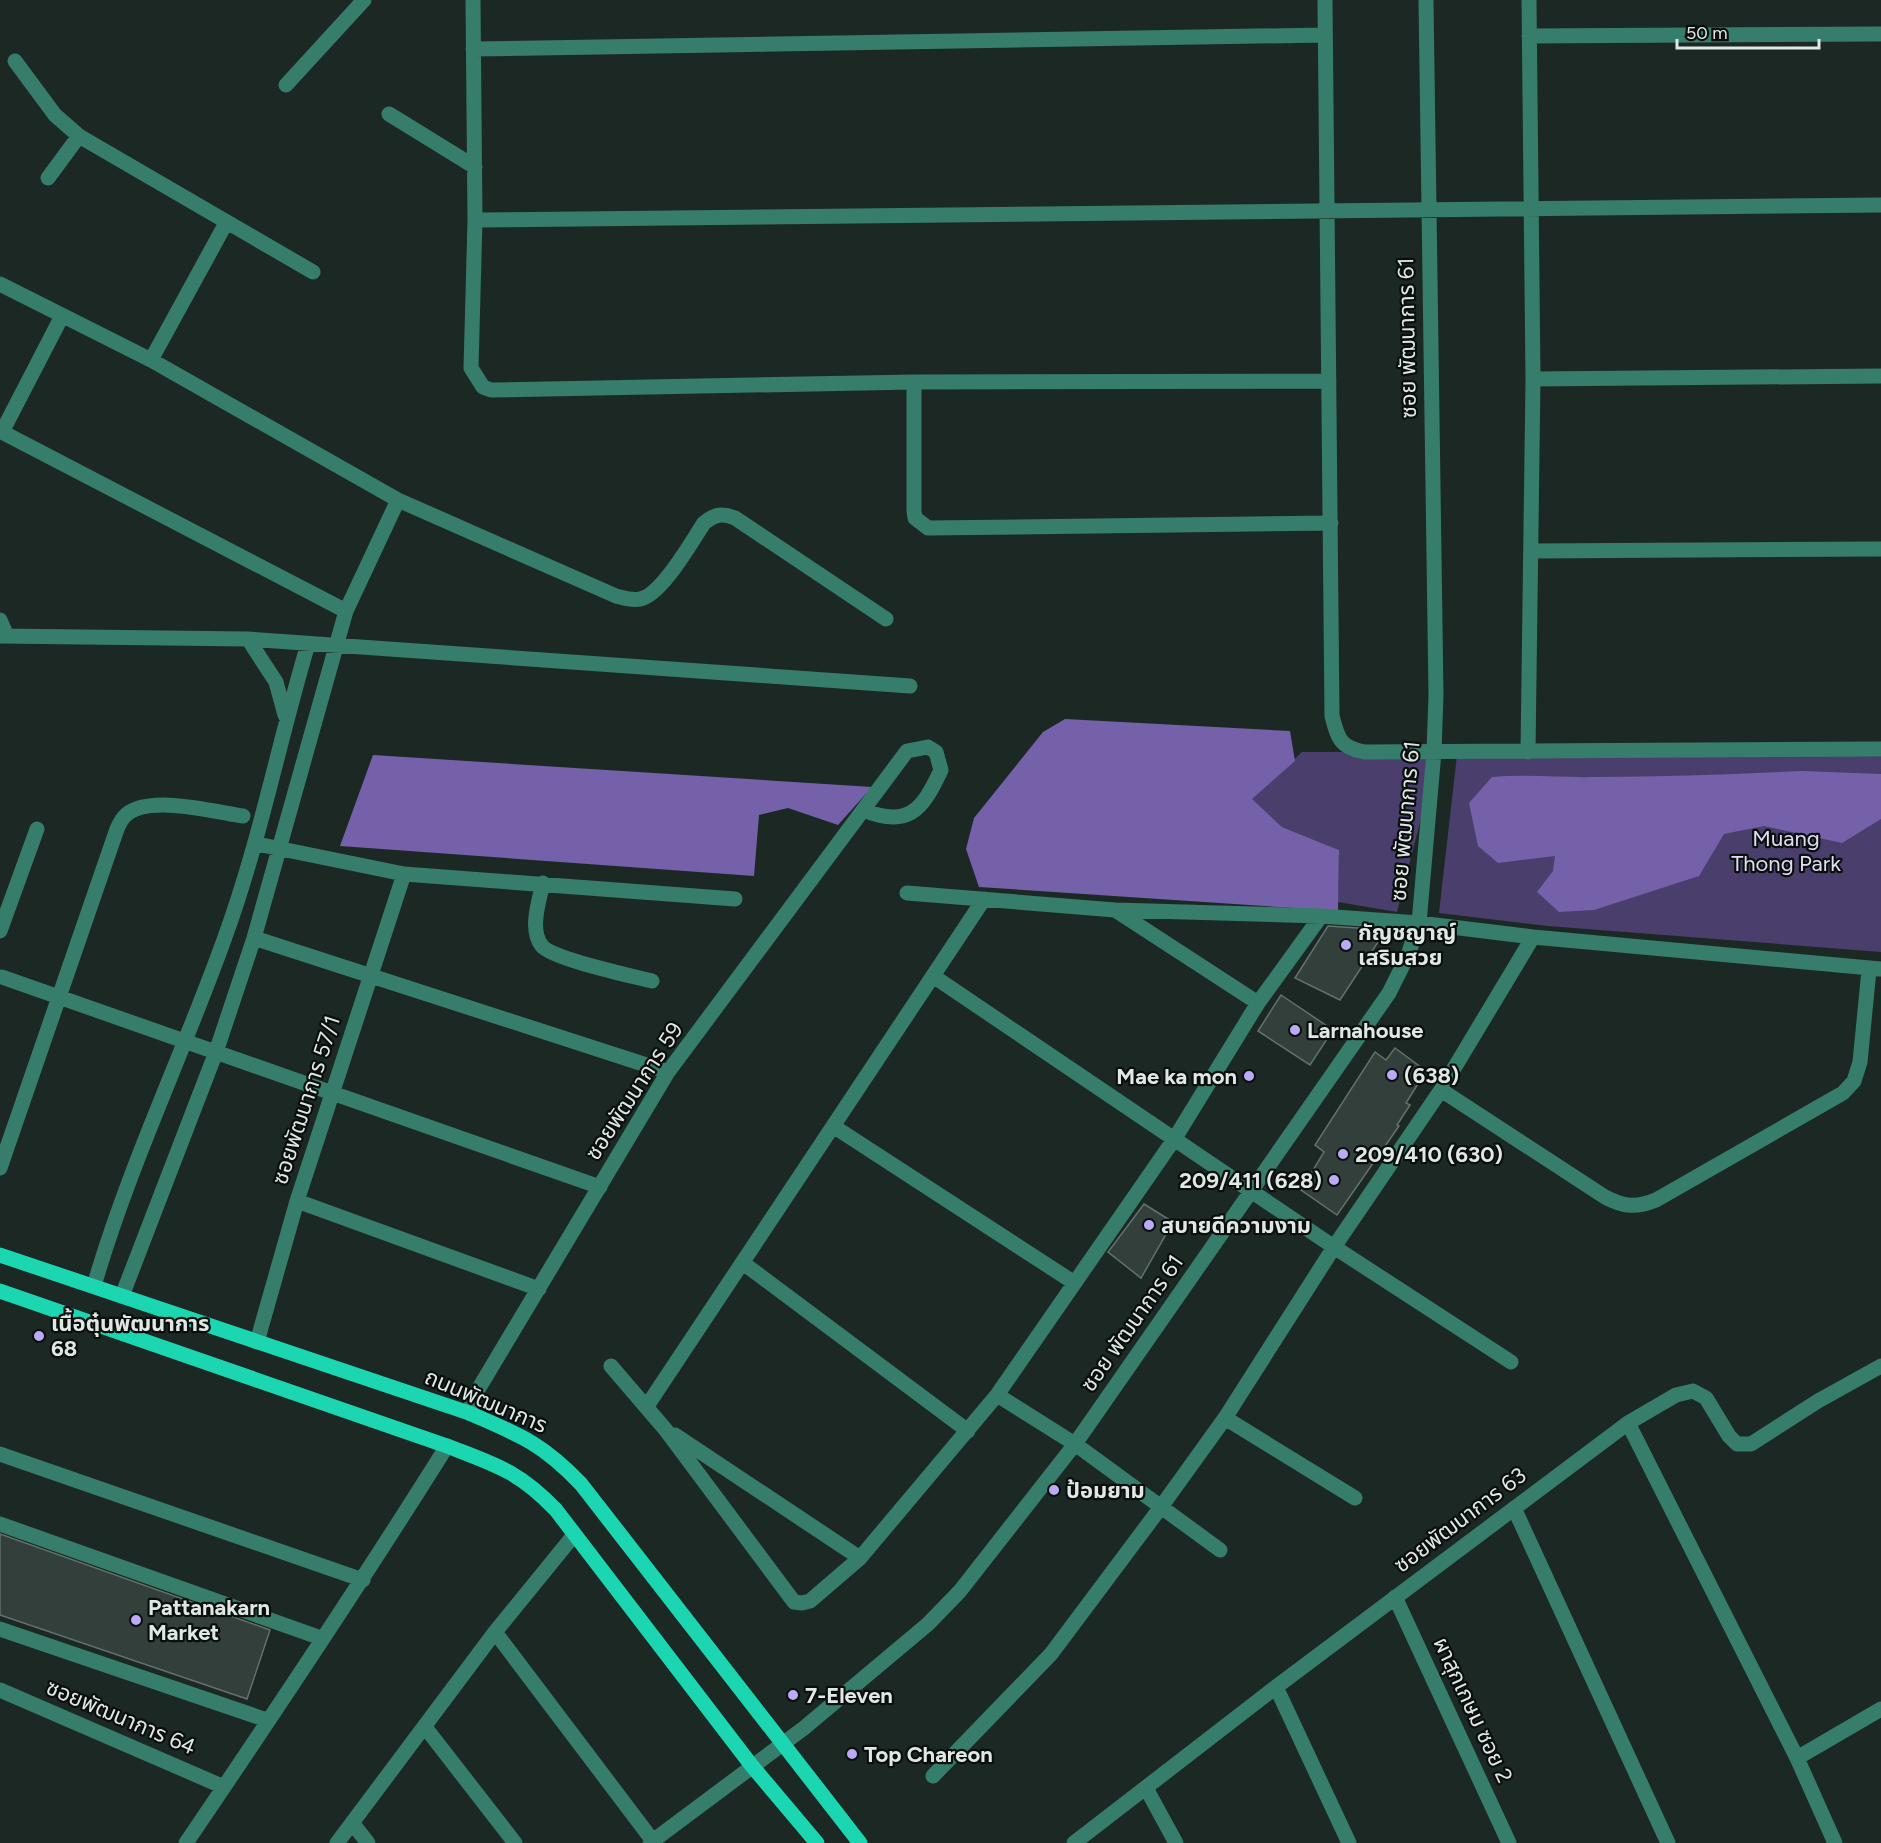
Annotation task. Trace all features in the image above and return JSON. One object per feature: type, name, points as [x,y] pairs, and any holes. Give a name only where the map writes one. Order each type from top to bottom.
[{"type":"main road","name":"ถนนพัฒนาการ","points":[[1,1257],[94,1286],[469,1413],[530,1439],[575,1477],[860,1843]]},
{"type":"main road","points":[[0,1291],[447,1446],[515,1473],[542,1495],[752,1766],[817,1843]]},
{"type":"street","points":[[286,86],[364,0]]},
{"type":"street","points":[[473,0],[476,220],[471,368],[483,387],[491,390],[914,382],[1329,381]]},
{"type":"street","points":[[1325,0],[1332,716],[1338,736],[1347,748],[1364,752],[1881,749]]},
{"type":"street","name":"ซอย พัฒนาการ 61","points":[[651,1842],[782,1744],[928,1624],[960,1591],[1075,1444],[1389,993],[1408,955],[1419,924],[1434,752],[1436,695],[1426,0]]},
{"type":"street","points":[[1528,0],[1533,379],[1528,752]]},
{"type":"street","points":[[1529,36],[1881,34]]},
{"type":"street","points":[[473,49],[1325,35]]},
{"type":"street","points":[[15,61],[56,115],[78,136],[313,272]]},
{"type":"street","points":[[389,114],[475,167]]},
{"type":"street","points":[[48,178],[78,136]]},
{"type":"street","points":[[476,220],[1881,205]]},
{"type":"street","points":[[151,360],[226,223]]},
{"type":"street","points":[[0,284],[151,360],[398,500],[616,596],[642,599],[650,594],[664,581],[704,523],[713,516],[724,514],[735,519],[885,619]]},
{"type":"street","points":[[62,316],[1,432],[346,611]]},
{"type":"street","points":[[1533,379],[1881,376]]},
{"type":"street","points":[[914,382],[914,511],[915,518],[928,528],[1331,523]]},
{"type":"street","points":[[122,1296],[216,1052],[254,938],[346,611],[398,500]]},
{"type":"street","points":[[1531,551],[1881,549]]},
{"type":"street","points":[[0,620],[3,636],[248,639],[910,686]]},
{"type":"street","points":[[248,639],[276,682],[286,718]]},
{"type":"street","points":[[94,1286],[183,1040],[225,938],[257,844],[286,718],[308,644]]},
{"type":"street","name":"ซอยพัฒนาการ 59","points":[[469,1413],[473,1398],[668,1072],[863,810],[907,751],[928,747],[936,752],[941,770],[922,804],[910,815],[888,819],[863,810]]},
{"type":"street","points":[[0,1168],[61,999],[117,829],[125,816],[141,808],[159,804],[243,816]]},
{"type":"street","points":[[0,931],[37,829]]},
{"type":"street","points":[[257,844],[404,874],[735,899]]},
{"type":"street","name":"ซอยพัฒนาการ 57/1","points":[[257,1342],[297,1201],[404,874]]},
{"type":"street","points":[[543,883],[536,916],[537,933],[543,946],[558,955],[652,981]]},
{"type":"street","points":[[907,893],[1115,910],[1321,916],[1875,970],[1860,1062],[1854,1081],[1843,1093],[1656,1200],[1638,1207],[1620,1205],[1605,1197],[1441,1090]]},
{"type":"street","points":[[647,1406],[984,899]]},
{"type":"street","points":[[1115,910],[1258,1003]]},
{"type":"street","points":[[611,1366],[665,1429],[794,1602],[802,1604],[810,1601],[860,1558],[997,1395],[1073,1282],[1175,1138],[1258,1003],[1321,916]]},
{"type":"street","points":[[254,938],[668,1072]]},
{"type":"street","points":[[933,1776],[1051,1654],[1225,1418],[1334,1247],[1441,1090],[1533,938]]},
{"type":"street","points":[[933,976],[1334,1247],[1511,1362]]},
{"type":"street","points":[[2,977],[333,1091],[600,1187]]},
{"type":"street","points":[[833,1126],[1073,1282]]},
{"type":"street","points":[[297,1201],[539,1289]]},
{"type":"street","points":[[743,1263],[968,1431]]},
{"type":"street","name":"ซอยพัฒนาการ 63","points":[[1074,1843],[1276,1687],[1628,1423],[1676,1395],[1693,1391],[1706,1398],[1729,1436],[1737,1443],[1751,1444],[1818,1401],[1881,1366]]},
{"type":"street","points":[[997,1395],[1075,1444],[1220,1550]]},
{"type":"street","points":[[1225,1418],[1355,1498]]},
{"type":"street","points":[[1628,1423],[1797,1758],[1835,1843]]},
{"type":"street","points":[[665,1429],[860,1558]]},
{"type":"street","points":[[186,1843],[321,1638],[363,1580],[447,1446]]},
{"type":"street","points":[[0,1454],[363,1580]]},
{"type":"street","points":[[1514,1508],[1668,1843]]},
{"type":"street","points":[[0,1524],[321,1638]]},
{"type":"street","points":[[338,1843],[495,1632],[574,1535]]},
{"type":"street","name":"ผาสุกเกษม ซอย 2","points":[[1395,1597],[1509,1843]]},
{"type":"street","points":[[0,1629],[267,1720]]},
{"type":"street","points":[[495,1632],[651,1842]]},
{"type":"street","points":[[1276,1687],[1349,1843]]},
{"type":"street","name":"ซอยพัฒนาการ 64","points":[[0,1690],[224,1787]]},
{"type":"street","points":[[1797,1758],[1881,1709]]},
{"type":"street","points":[[425,1727],[515,1843]]},
{"type":"street","points":[[1146,1788],[1176,1843]]},
{"type":"street","points":[[353,1824],[368,1843]]},
{"type":"green space","points":[[1302,752],[1438,752],[1397,912],[1338,902],[1339,850],[1282,827],[1251,799]]},
{"type":"green space","name":"Muang Thong Park","points":[[1457,755],[1881,756],[1881,952],[1548,926],[1439,913]]},
{"type":"shaded area","points":[[1065,719],[1290,731],[1295,761],[1252,799],[1282,827],[1339,850],[1338,911],[979,887],[966,849],[974,818],[1043,732]]},
{"type":"shaded area","points":[[373,755],[872,787],[838,825],[788,808],[759,815],[754,876],[340,846]]},
{"type":"shaded area","points":[[1802,771],[1881,774],[1881,819],[1842,843],[1764,826],[1724,834],[1699,876],[1594,910],[1559,912],[1537,892],[1553,871],[1555,856],[1498,863],[1478,846],[1469,803],[1492,777],[1648,776]]},
{"type":"building","points":[[1328,926],[1386,930],[1340,1000],[1295,978]]},
{"type":"building","name":"Larnahouse","points":[[1281,995],[1333,1030],[1310,1065],[1258,1031]]},
{"type":"building","points":[[1395,1048],[1426,1071],[1406,1103],[1410,1105],[1397,1125],[1399,1126],[1337,1215],[1301,1190],[1324,1152],[1315,1145],[1375,1052],[1386,1060]]},
{"type":"building","points":[[1144,1204],[1173,1222],[1141,1278],[1108,1252]]},
{"type":"building","name":"Pattanakarn Market","points":[[0,1534],[270,1630],[247,1699],[0,1615]]},
{"type":"place","name":"กัญชญาญ์ เสริมสวย","points":[[1346,945]]},
{"type":"place","name":"Larnahouse","points":[[1295,1030]]},
{"type":"place","name":"(638)","points":[[1392,1075]]},
{"type":"place","name":"Mae ka mon","points":[[1249,1076]]},
{"type":"place","name":"209/410 (630)","points":[[1343,1154]]},
{"type":"place","name":"209/411 (628)","points":[[1334,1180]]},
{"type":"place","name":"สบายดีความงาม","points":[[1149,1225]]},
{"type":"place","name":"เนื้อตุ๋นพัฒนาการ 68","points":[[39,1336]]},
{"type":"place","name":"ป้อมยาม","points":[[1054,1490]]},
{"type":"place","name":"Pattanakarn Market","points":[[136,1620]]},
{"type":"place","name":"7-Eleven","points":[[793,1695]]},
{"type":"place","name":"Top Chareon","points":[[852,1754]]}]
